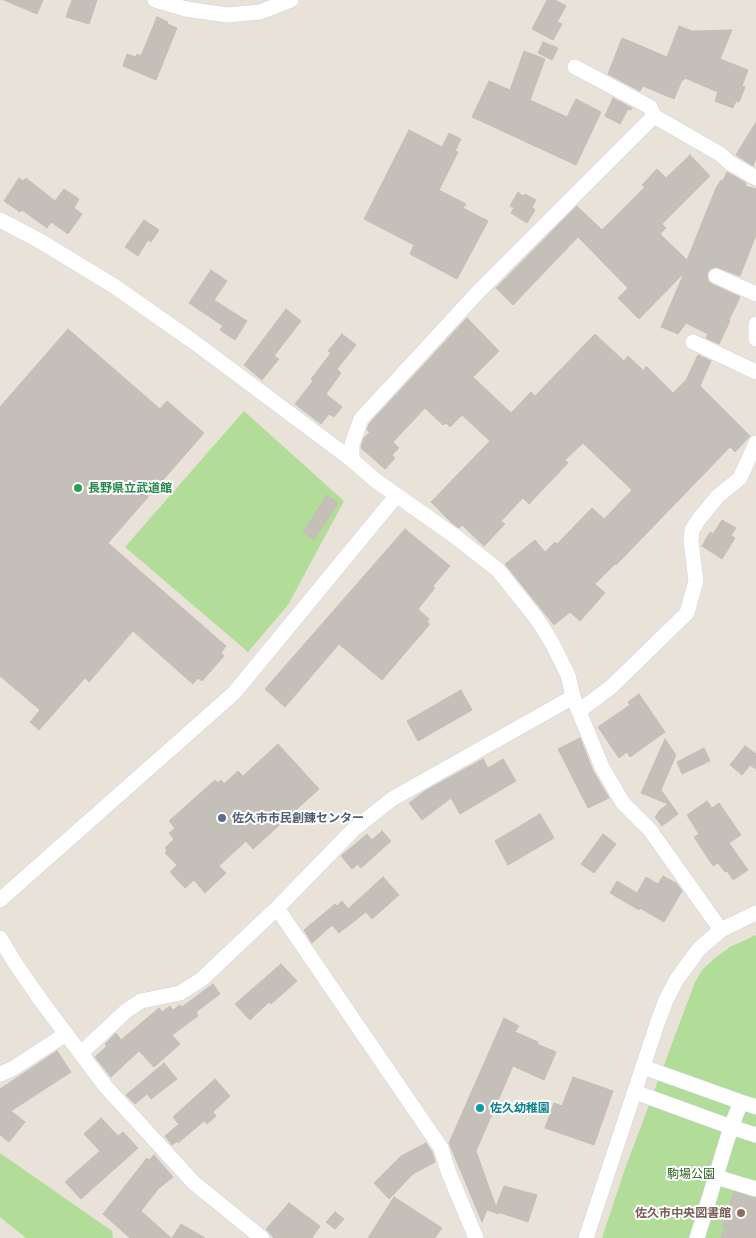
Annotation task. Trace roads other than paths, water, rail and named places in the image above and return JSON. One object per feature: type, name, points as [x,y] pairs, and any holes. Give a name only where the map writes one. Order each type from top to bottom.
[{"type":"street","points":[[155,0],[186,9],[227,15],[260,12],[291,0]]},
{"type":"street","points":[[575,67],[650,107],[654,116],[720,154],[730,164],[756,178]]},
{"type":"street","points":[[352,460],[352,444],[361,419],[478,292],[654,116]]},
{"type":"street","points":[[0,220],[40,241],[121,291],[194,342],[352,460],[375,480],[498,570],[537,619],[552,643],[568,675],[576,704],[602,767],[623,803],[650,830],[721,930]]},
{"type":"street","points":[[716,276],[756,294]]},
{"type":"street","points":[[756,324],[756,339]]},
{"type":"street","points":[[694,342],[756,372]]},
{"type":"street","points":[[81,1052],[126,1011],[141,1001],[180,993],[202,979],[353,830],[392,799],[611,687],[687,613],[696,581],[691,541],[692,530],[718,496],[740,478],[756,443]]},
{"type":"street","points":[[0,900],[234,693],[397,495]]},
{"type":"street","points":[[276,908],[441,1148],[448,1171],[476,1238]]},
{"type":"street","points":[[586,1238],[666,1000],[677,979],[699,949],[721,930],[756,913]]},
{"type":"street","points":[[0,938],[15,964],[106,1086],[194,1183],[262,1238]]},
{"type":"street","points":[[0,1074],[12,1069],[66,1034]]},
{"type":"street","points":[[643,1067],[756,1106]]},
{"type":"street","points":[[635,1092],[756,1135]]},
{"type":"street","points":[[697,1238],[740,1102]]},
{"type":"street","points":[[716,1177],[756,1189]]},
{"type":"place","name":"長野県立武道館","points":[[78,488]]},
{"type":"place","name":"佐久市市民創錬センター","points":[[222,818]]},
{"type":"place","name":"佐久幼稚園","points":[[480,1108]]},
{"type":"place","name":"佐久市中央図書館","points":[[741,1213]]},
{"type":"park label","name":"駒場公園","points":[[691,1174]]}]
